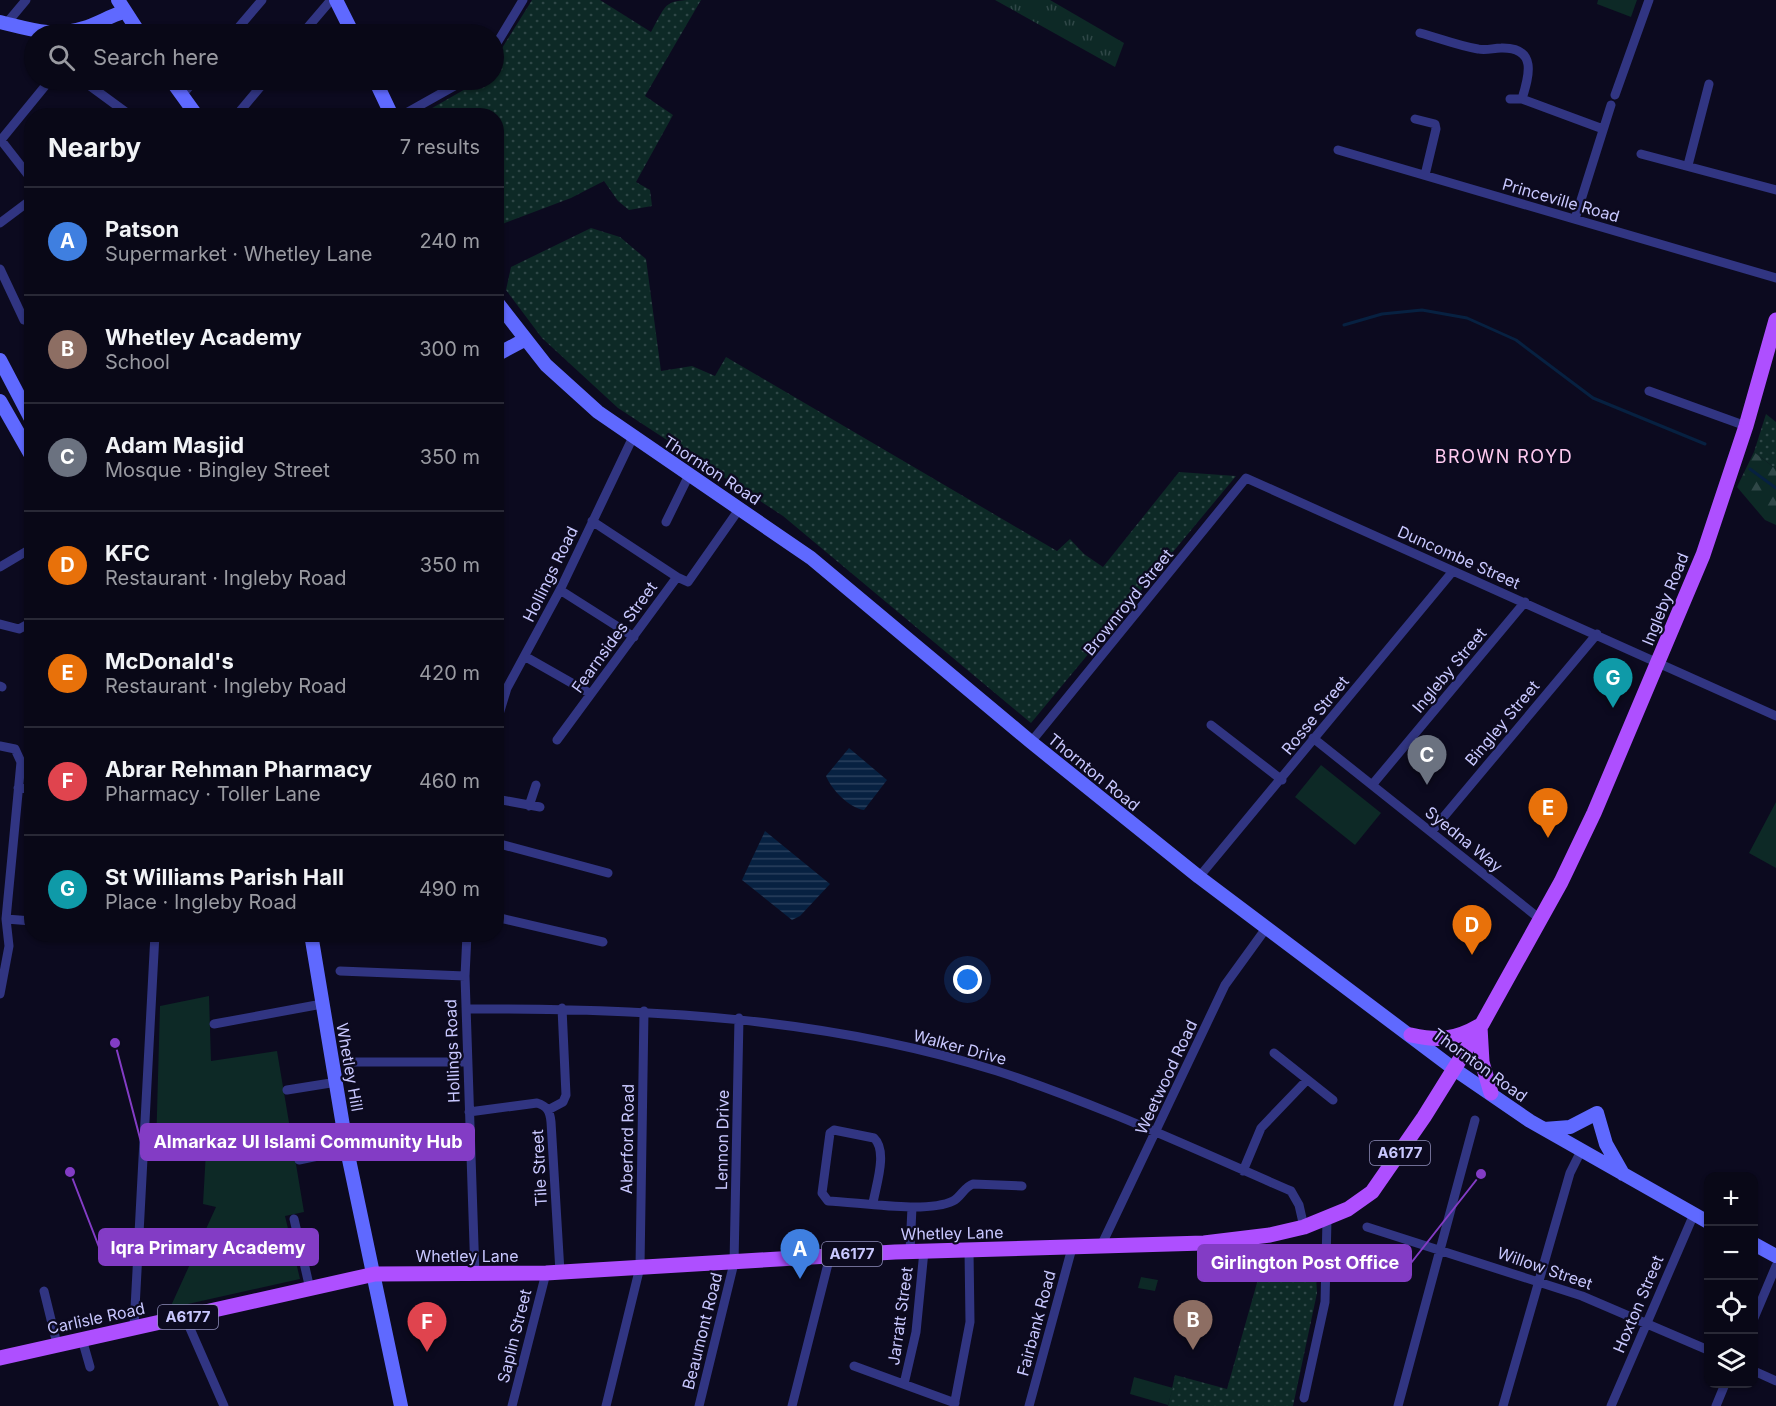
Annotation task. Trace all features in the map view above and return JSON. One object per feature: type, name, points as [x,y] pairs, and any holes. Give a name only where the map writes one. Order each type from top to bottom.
[{"type":"main road","points":[[336,0],[348,24]]},
{"type":"main road","points":[[91,24],[121,6],[133,24]]},
{"type":"main road","points":[[3,23],[24,29]]},
{"type":"main road","points":[[178,90],[191,108]]},
{"type":"main road","points":[[380,90],[388,108]]},
{"type":"main road","name":"Thornton Road","points":[[504,313],[524,340],[564,384],[633,437],[811,558],[1031,742],[1200,877],[1454,1069],[1544,1129],[1704,1220]]},
{"type":"main road","name":"Ingleby Road","points":[[1454,1069],[1481,1026],[1540,919],[1594,813],[1703,555],[1746,426],[1776,320]]},
{"type":"main road","points":[[504,351],[524,340]]},
{"type":"main road","points":[[0,360],[24,405]]},
{"type":"main road","points":[[0,401],[24,443]]},
{"type":"main road","name":"Whetley Hill","points":[[312,942],[347,1150],[375,1274],[401,1406]]},
{"type":"main road","points":[[1411,1035],[1435,1040],[1450,1039],[1481,1026],[1484,1074],[1491,1094]]},
{"type":"main road","name":"Whetley Lane","points":[[375,1274],[553,1273],[917,1251],[1204,1243],[1270,1235],[1327,1220],[1372,1192],[1454,1069]]},
{"type":"main road","points":[[1544,1129],[1570,1127],[1597,1113],[1606,1144],[1623,1175]]},
{"type":"main road","points":[[1758,1246],[1776,1256]]},
{"type":"main road","name":"Carlisle Road","points":[[0,1358],[375,1274]]},
{"type":"street","points":[[3,23],[26,0]]},
{"type":"street","points":[[242,24],[262,0]]},
{"type":"street","points":[[311,24],[331,0]]},
{"type":"street","points":[[504,31],[523,0]]},
{"type":"street","points":[[1615,95],[1649,0]]},
{"type":"street","points":[[1420,33],[1478,49],[1512,49],[1522,54],[1529,64],[1530,74],[1522,99]]},
{"type":"street","points":[[1688,165],[1709,84]]},
{"type":"street","points":[[26,108],[42,90]]},
{"type":"street","points":[[96,90],[120,108]]},
{"type":"street","points":[[182,95],[186,90]]},
{"type":"street","points":[[243,108],[258,90]]},
{"type":"street","points":[[415,108],[447,90]]},
{"type":"street","points":[[1510,99],[1522,99],[1603,129]]},
{"type":"street","points":[[1575,219],[1611,105]]},
{"type":"street","points":[[24,111],[0,139],[24,170]]},
{"type":"street","points":[[1415,119],[1430,121],[1435,124],[1436,129],[1425,175]]},
{"type":"street","name":"Princeville Road","points":[[1338,150],[1776,278]]},
{"type":"street","points":[[1641,154],[1776,190]]},
{"type":"street","points":[[0,223],[24,205]]},
{"type":"street","points":[[0,269],[24,320]]},
{"type":"street","points":[[1649,391],[1746,426]]},
{"type":"street","name":"Hollings Road","points":[[504,698],[507,688],[526,657],[560,590],[633,437]]},
{"type":"street","points":[[666,522],[689,475]]},
{"type":"street","name":"Duncombe Street","points":[[1246,478],[1776,716]]},
{"type":"street","name":"Brownroyd Street","points":[[1031,742],[1246,478]]},
{"type":"street","name":"Fearnsides Street","points":[[557,740],[677,577],[688,582],[740,508]]},
{"type":"street","points":[[592,521],[677,577]]},
{"type":"street","points":[[0,567],[24,553]]},
{"type":"street","name":"Rosse Street","points":[[1200,877],[1453,571]]},
{"type":"street","points":[[560,590],[634,636]]},
{"type":"street","name":"Ingleby Street","points":[[1372,785],[1525,602]]},
{"type":"street","points":[[0,624],[19,629],[24,626]]},
{"type":"street","name":"Bingley Street","points":[[1431,832],[1597,634]]},
{"type":"street","points":[[526,657],[591,694]]},
{"type":"street","points":[[1211,725],[1282,780]]},
{"type":"street","name":"Syedna Way","points":[[1313,738],[1540,919]]},
{"type":"street","points":[[0,747],[15,749],[21,762],[6,920],[9,946],[0,994]]},
{"type":"street","points":[[529,806],[536,785]]},
{"type":"street","points":[[18,788],[24,788]]},
{"type":"street","points":[[504,801],[540,807]]},
{"type":"street","points":[[504,845],[608,873]]},
{"type":"street","points":[[6,920],[24,921]]},
{"type":"street","points":[[504,920],[603,942]]},
{"type":"street","name":"Weetwood Road","points":[[1101,1246],[1225,984],[1267,927]]},
{"type":"street","points":[[134,1327],[155,942]]},
{"type":"street","name":"Hollings Road","points":[[467,942],[467,1062],[475,1275]]},
{"type":"street","points":[[340,971],[465,976]]},
{"type":"street","points":[[214,1024],[322,1004]]},
{"type":"street","points":[[548,1110],[562,1102],[566,1095],[562,1008]]},
{"type":"street","name":"Walker Drive","points":[[466,1009],[562,1008],[739,1018],[909,1048],[994,1071],[1080,1100],[1291,1191],[1299,1205],[1304,1227]]},
{"type":"street","name":"Aberford Road","points":[[606,1406],[640,1267],[644,1011]]},
{"type":"street","name":"Lennon Drive","points":[[734,1263],[739,1018]]},
{"type":"street","points":[[1274,1053],[1333,1100]]},
{"type":"street","points":[[351,1062],[467,1062]]},
{"type":"street","points":[[1243,1171],[1261,1128],[1307,1080]]},
{"type":"street","points":[[287,1090],[337,1082]]},
{"type":"street","name":"Tile Street","points":[[469,1112],[537,1103],[544,1105],[548,1110],[551,1122],[553,1273]]},
{"type":"street","points":[[1398,1406],[1475,1120]]},
{"type":"street","points":[[873,1203],[881,1151],[879,1142],[874,1138],[834,1130],[830,1133],[822,1193],[828,1201],[912,1207],[954,1201],[967,1186],[974,1184],[1022,1185]]},
{"type":"street","points":[[299,1160],[347,1150]]},
{"type":"street","points":[[1503,1406],[1570,1173],[1581,1151]]},
{"type":"street","name":"Jarratt Street","points":[[904,1384],[916,1332],[917,1251],[912,1207]]},
{"type":"street","name":"Hoxton Street","points":[[1611,1406],[1694,1214]]},
{"type":"street","points":[[294,1219],[310,1289]]},
{"type":"street","points":[[1304,1398],[1325,1302],[1327,1220]]},
{"type":"street","name":"Willow Street","points":[[1367,1227],[1539,1281],[1648,1322],[1704,1348]]},
{"type":"street","name":"Fairbank Road","points":[[1029,1406],[1072,1248]]},
{"type":"street","points":[[854,1366],[955,1405],[970,1322],[969,1250]]},
{"type":"street","points":[[792,1406],[830,1256]]},
{"type":"street","name":"Beaumont Road","points":[[699,1406],[734,1263]]},
{"type":"street","points":[[1758,1309],[1776,1266]]},
{"type":"street","name":"Saplin Street","points":[[512,1406],[553,1273]]},
{"type":"street","points":[[44,1291],[57,1344]]},
{"type":"street","points":[[185,1317],[224,1406]]},
{"type":"street","points":[[82,1339],[90,1367]]},
{"type":"street","points":[[1758,1373],[1776,1381]]},
{"type":"street","points":[[1716,1406],[1723,1388]]},
{"type":"green space","points":[[532,0],[600,0],[651,32],[668,4],[701,0],[645,96],[673,115],[636,182],[650,190],[652,206],[629,210],[618,201],[604,181],[571,198],[504,223],[504,108],[432,108],[464,90],[504,90],[504,45]]},
{"type":"green space","points":[[995,0],[1050,0],[1124,43],[1115,67]]},
{"type":"green space","points":[[1598,0],[1637,0],[1631,17],[1597,4]]},
{"type":"green space","points":[[591,228],[620,237],[646,259],[661,371],[692,366],[715,376],[726,357],[1057,551],[1070,539],[1084,554],[1103,567],[1179,472],[1236,476],[1031,723],[783,516],[618,408],[542,338],[506,290],[511,267]]},
{"type":"green space","points":[[1766,414],[1776,422],[1776,469],[1754,452]]},
{"type":"green space","points":[[1754,452],[1776,469],[1776,525],[1765,520],[1737,487]]},
{"type":"green space","points":[[1321,765],[1381,813],[1355,845],[1295,797]]},
{"type":"green space","points":[[1776,802],[1776,868],[1749,853]]},
{"type":"green space","points":[[209,996],[211,1061],[277,1051],[304,1212],[285,1216],[300,1279],[170,1308],[216,1207],[203,1204],[206,1151],[156,1148],[160,1006]]},
{"type":"green space","points":[[1315,1259],[1317,1293],[1293,1406],[1168,1406],[1175,1375],[1227,1389],[1262,1265]]},
{"type":"green space","points":[[1141,1277],[1158,1280],[1155,1291],[1138,1288]]},
{"type":"green space","points":[[1134,1377],[1173,1388],[1168,1405],[1130,1394]]},
{"type":"water","points":[[849,748],[887,780],[864,810],[858,809],[842,798],[826,776]]},
{"type":"water","points":[[765,831],[830,884],[800,916],[792,920],[742,880]]},
{"type":"waterway","points":[[1344,325],[1382,314],[1422,310],[1467,318],[1516,340],[1593,398],[1705,444]]},
{"type":"waterway","points":[[1750,469],[1776,488]]},
{"type":"place","name":"St Williams Parish Hall","points":[[1613,708]]},
{"type":"place","name":"Adam Masjid","points":[[1427,785]]},
{"type":"place","name":"McDonald's","points":[[1548,838]]},
{"type":"place","name":"KFC","points":[[1472,955]]},
{"type":"place","name":"Almarkaz Ul Islami Community Hub","points":[[115,1043]]},
{"type":"place","name":"Iqra Primary Academy","points":[[70,1172]]},
{"type":"place","name":"Girlington Post Office","points":[[1481,1174]]},
{"type":"place","name":"Patson","points":[[800,1279]]},
{"type":"place","name":"Whetley Academy","points":[[1193,1350]]},
{"type":"place","name":"Abrar Rehman Pharmacy","points":[[427,1352]]},
{"type":"district","name":"BROWN ROYD","points":[[1504,457]]}]
